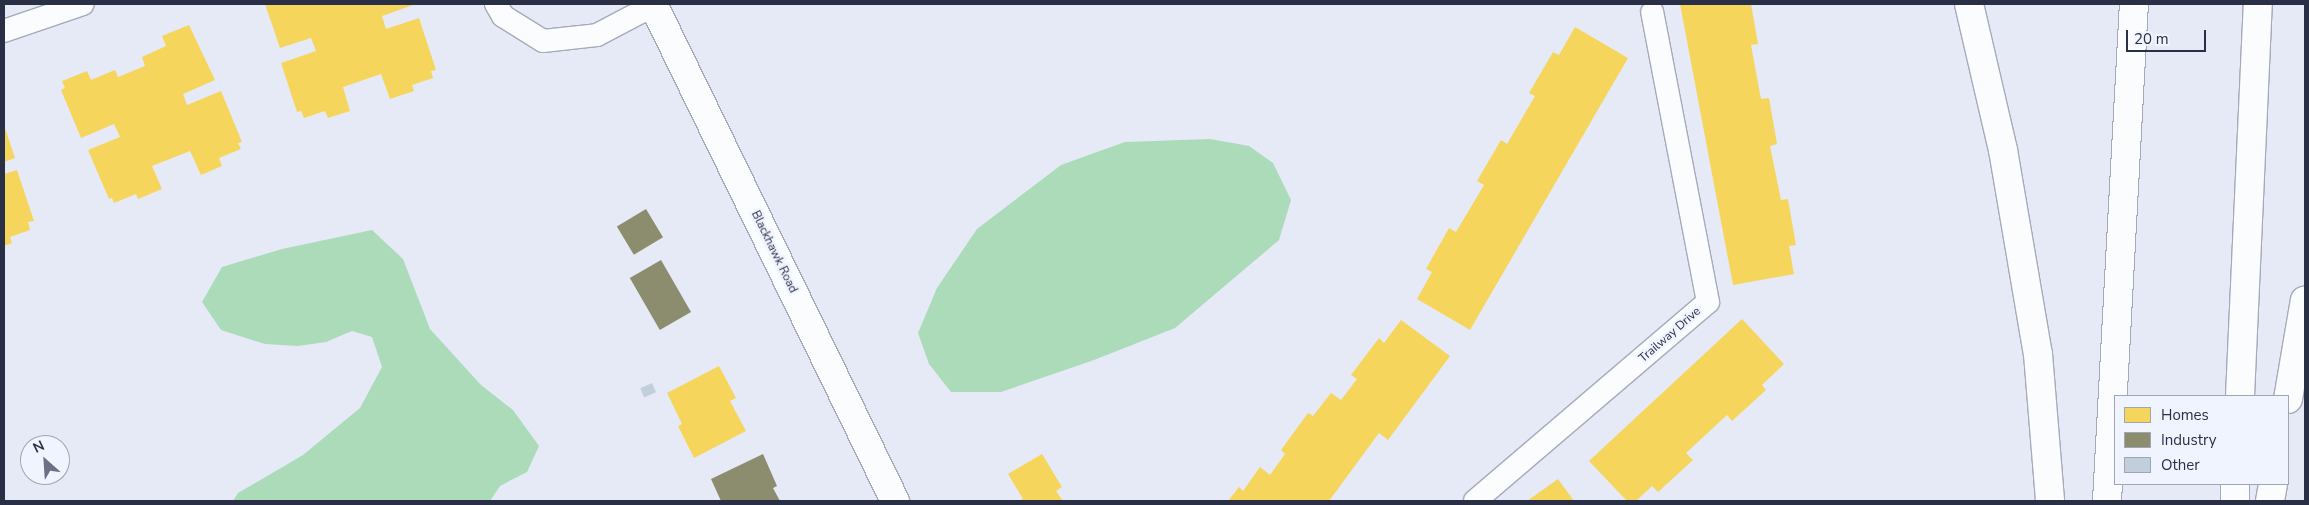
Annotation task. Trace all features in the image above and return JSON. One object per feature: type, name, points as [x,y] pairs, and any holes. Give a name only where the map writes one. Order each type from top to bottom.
[{"type":"main road","name":"Blackhawk Road","points":[[654,4],[895,501]]},
{"type":"main road","points":[[1969,4],[2003,150],[2038,354],[2050,501]]},
{"type":"main road","points":[[2108,501],[2134,4]]},
{"type":"main road","points":[[2240,395],[2258,4]]},
{"type":"main road","points":[[2289,395],[2305,300]]},
{"type":"main road","points":[[2235,501],[2236,485]]},
{"type":"main road","points":[[2270,501],[2273,485]]},
{"type":"street","points":[[4,31],[83,4]]},
{"type":"street","points":[[496,4],[503,16],[543,41],[597,35],[654,4]]},
{"type":"street","name":"Trailway Drive","points":[[1475,501],[1708,302],[1652,12]]},
{"type":"shaded area","points":[[1210,139],[1249,146],[1273,163],[1291,200],[1279,240],[1175,328],[1094,360],[1001,392],[951,392],[929,364],[918,333],[937,288],[977,229],[1061,165],[1125,142]]},
{"type":"shaded area","points":[[372,230],[403,259],[430,329],[481,385],[513,410],[539,446],[527,472],[500,486],[490,501],[233,501],[238,493],[303,455],[360,408],[382,367],[372,337],[352,331],[326,342],[298,346],[265,344],[221,330],[202,302],[222,267],[282,249]]},
{"type":"building: Homes","points":[[265,4],[416,4],[382,16],[386,29],[419,18],[436,70],[431,71],[433,78],[412,85],[414,91],[390,99],[381,74],[343,87],[350,111],[328,118],[325,111],[304,118],[301,111],[297,112],[281,63],[316,51],[311,38],[280,48]]},
{"type":"building: Homes","points":[[1680,4],[1751,4],[1758,44],[1751,45],[1761,99],[1769,98],[1777,144],[1770,146],[1781,200],[1788,199],[1796,245],[1789,246],[1794,274],[1733,285]]},
{"type":"building: Homes","points":[[189,25],[215,80],[183,94],[187,105],[221,91],[242,142],[238,143],[241,149],[219,158],[222,166],[201,175],[190,151],[152,166],[162,189],[138,199],[136,194],[114,203],[112,198],[109,199],[88,150],[120,137],[114,124],[81,138],[61,90],[65,88],[62,81],[87,71],[91,80],[115,70],[118,77],[145,66],[142,57],[166,46],[162,36]]},
{"type":"building: Homes","points":[[1575,27],[1628,58],[1470,330],[1417,299],[1432,272],[1426,269],[1449,228],[1456,232],[1484,185],[1477,181],[1501,140],[1507,144],[1535,96],[1529,93],[1553,52],[1559,55]]},
{"type":"building: Homes","points":[[4,125],[15,158],[4,162]]},
{"type":"building: Homes","points":[[17,170],[34,221],[28,222],[30,230],[10,237],[12,243],[4,246],[4,174]]},
{"type":"building: Homes","points":[[1742,319],[1784,364],[1762,385],[1766,390],[1732,421],[1727,415],[1686,453],[1693,460],[1658,492],[1652,486],[1636,501],[1627,501],[1589,461]]},
{"type":"building: Homes","points":[[1401,320],[1450,356],[1388,440],[1379,433],[1329,501],[1228,501],[1239,487],[1243,491],[1260,467],[1270,475],[1285,454],[1281,450],[1308,413],[1313,416],[1331,393],[1341,400],[1357,379],[1351,375],[1379,338],[1384,343]]},
{"type":"building: Homes","points":[[719,366],[736,398],[730,401],[746,431],[694,458],[678,426],[682,424],[667,393]]},
{"type":"building: Homes","points":[[1042,454],[1062,487],[1056,491],[1063,501],[1018,501],[1023,499],[1008,474]]},
{"type":"building: Homes","points":[[1558,479],[1574,501],[1527,501]]},
{"type":"building: Industry","points":[[646,209],[663,237],[634,255],[617,227]]},
{"type":"building: Industry","points":[[661,260],[691,312],[660,330],[630,278]]},
{"type":"building: Industry","points":[[763,454],[777,486],[773,488],[780,501],[721,501],[711,479]]},
{"type":"building: Other","points":[[652,383],[656,392],[644,397],[640,388]]}]
